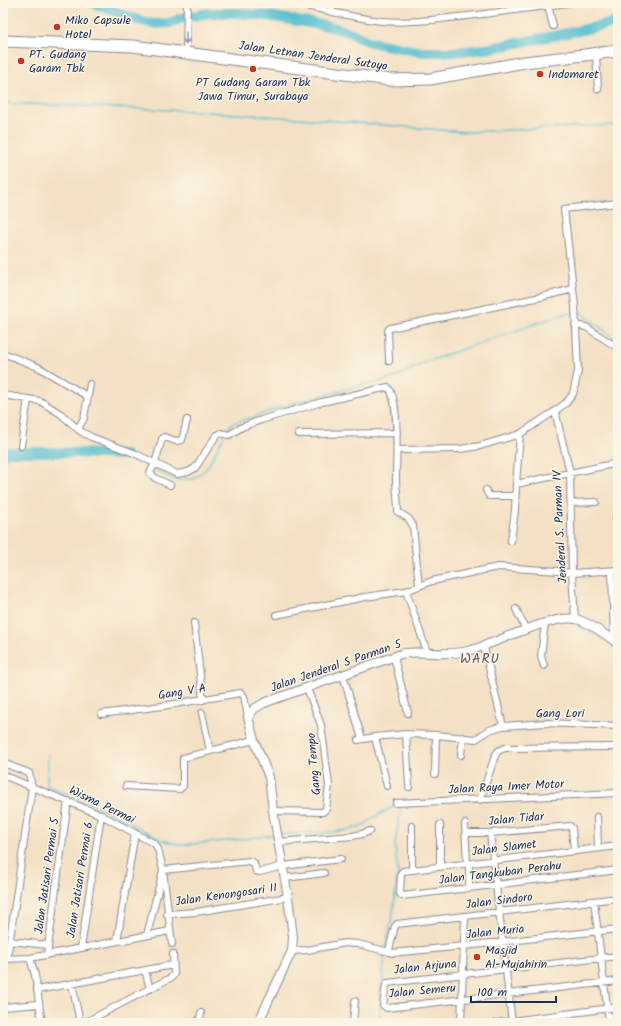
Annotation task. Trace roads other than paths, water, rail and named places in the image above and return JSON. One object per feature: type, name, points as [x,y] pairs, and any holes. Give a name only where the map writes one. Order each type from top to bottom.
[{"type":"highway","name":"Jalan Letnan Jenderal Sutoyo","points":[[3,41],[133,46],[186,52],[375,79],[402,80],[430,79],[525,62],[618,51]]},
{"type":"street","points":[[292,3],[382,21],[434,20],[566,3]]},
{"type":"street","points":[[331,3],[332,11]]},
{"type":"street","points":[[186,52],[187,5]]},
{"type":"street","points":[[548,5],[553,26]]},
{"type":"street","points":[[596,54],[598,89]]},
{"type":"street","points":[[397,450],[460,449],[480,446],[520,434],[566,403],[574,394],[578,370],[574,289],[564,209],[618,203]]},
{"type":"street","points":[[389,361],[388,330],[390,328],[574,289]]},
{"type":"street","points":[[575,322],[618,348]]},
{"type":"street","points":[[3,353],[38,367],[87,396]]},
{"type":"street","points":[[79,430],[84,418],[90,384]]},
{"type":"street","points":[[3,395],[40,401],[61,414],[79,430],[91,437],[112,444],[153,466],[177,474],[188,472],[198,465],[216,436],[221,433],[230,435],[249,424],[260,420],[322,402],[386,386],[390,388],[393,396],[397,433],[396,479],[398,512],[409,519],[414,526],[419,586]]},
{"type":"street","points":[[21,446],[28,399]]},
{"type":"street","name":"Jenderal S. Parman IV","points":[[555,411],[570,473],[572,573],[575,619]]},
{"type":"street","points":[[170,485],[151,475],[153,466],[162,439],[164,437],[176,441],[182,440],[188,420]]},
{"type":"street","points":[[299,434],[397,433]]},
{"type":"street","points":[[510,541],[515,510],[520,434]]},
{"type":"street","points":[[516,484],[618,463]]},
{"type":"street","points":[[486,490],[489,496],[515,496]]},
{"type":"street","points":[[571,503],[596,502]]},
{"type":"street","points":[[616,518],[618,535]]},
{"type":"street","points":[[276,615],[365,597],[406,591],[432,581],[498,567],[572,573],[615,571],[616,642]]},
{"type":"street","points":[[406,591],[427,652]]},
{"type":"street","points":[[516,609],[526,630]]},
{"type":"street","name":"Jalan Jenderal S Parman 5","points":[[248,717],[257,707],[404,653],[466,652],[484,647],[556,620],[575,619],[587,624],[616,642]]},
{"type":"street","points":[[194,623],[203,700]]},
{"type":"street","points":[[544,666],[541,656],[545,623]]},
{"type":"street","points":[[484,647],[503,726]]},
{"type":"street","points":[[394,657],[408,713]]},
{"type":"street","name":"Gang Lori","points":[[343,675],[360,740],[406,734],[476,739],[489,730],[503,726],[544,723],[618,726]]},
{"type":"street","name":"Gang Tempo","points":[[273,811],[323,812],[326,809],[329,785],[321,725],[307,688]]},
{"type":"street","name":"Gang V A","points":[[101,714],[241,694],[244,696],[248,717]]},
{"type":"street","points":[[202,713],[210,752]]},
{"type":"street","points":[[248,717],[254,740],[269,777],[273,811],[293,933],[292,951],[261,1022]]},
{"type":"street","points":[[406,734],[409,786]]},
{"type":"street","points":[[434,774],[436,735]]},
{"type":"street","points":[[375,737],[387,786]]},
{"type":"street","points":[[461,755],[463,737]]},
{"type":"street","points":[[126,786],[180,789],[183,786],[182,759],[254,740]]},
{"type":"street","points":[[480,800],[495,756],[498,751],[505,748],[618,747]]},
{"type":"street","points":[[3,763],[29,773],[32,787],[10,941],[5,959],[30,958],[170,931]]},
{"type":"street","name":"Wisma Permai","points":[[3,775],[101,815],[153,842],[158,849],[163,870]]},
{"type":"street","name":"Jalan Raya Imer Motor","points":[[396,803],[618,793]]},
{"type":"street","name":"Jalan Jatisari Permai 5","points":[[47,955],[68,801]]},
{"type":"street","name":"Jalan Jatisari Permai 6","points":[[81,948],[101,815]]},
{"type":"street","points":[[597,817],[598,848]]},
{"type":"street","points":[[465,824],[469,888]]},
{"type":"street","points":[[412,826],[412,870]]},
{"type":"street","points":[[440,826],[440,867]]},
{"type":"street","name":"Jalan Tidar","points":[[466,833],[490,833],[569,826],[572,828],[574,851]]},
{"type":"street","points":[[278,841],[352,836],[370,831]]},
{"type":"street","points":[[117,941],[135,833]]},
{"type":"street","points":[[490,833],[512,1022]]},
{"type":"street","name":"Jalan Slamet","points":[[412,870],[618,846]]},
{"type":"street","points":[[163,870],[250,861],[253,862],[258,872],[283,866],[342,859]]},
{"type":"street","points":[[147,935],[163,870]]},
{"type":"street","points":[[163,870],[172,944]]},
{"type":"street","name":"Jalan Tangkuban Perahu","points":[[412,870],[402,872],[400,893],[402,896],[618,870]]},
{"type":"street","points":[[285,878],[324,873]]},
{"type":"street","name":"Jalan Kenongosari II","points":[[168,914],[196,912],[288,897]]},
{"type":"street","name":"Jalan Sindoro","points":[[386,951],[392,937],[394,926],[397,924],[618,898]]},
{"type":"street","points":[[594,901],[609,1023]]},
{"type":"street","points":[[462,1023],[465,916]]},
{"type":"street","name":"Jalan Muria","points":[[292,951],[315,949],[345,943],[358,944],[392,953],[618,929]]},
{"type":"street","points":[[10,941],[48,945]]},
{"type":"street","points":[[84,1023],[172,977],[174,974],[173,954]]},
{"type":"street","name":"Jalan Arjuna","points":[[385,992],[387,982],[506,970],[618,956]]},
{"type":"street","points":[[30,958],[35,975],[42,1023]]},
{"type":"street","points":[[37,990],[173,965]]},
{"type":"street","points":[[145,970],[150,989]]},
{"type":"street","name":"Jalan Semeru","points":[[385,992],[383,1005],[387,1008],[618,981]]},
{"type":"street","points":[[72,984],[80,1023]]},
{"type":"street","points":[[353,1023],[355,1001]]},
{"type":"street","points":[[3,1007],[39,1004]]},
{"type":"street","points":[[496,1023],[618,1007]]},
{"type":"street","points":[[199,1023],[201,1013]]},
{"type":"waterway","points":[[92,3],[138,20],[154,24],[169,23],[182,18],[209,13],[238,13],[274,17],[332,27],[351,33],[370,42],[422,52],[453,52],[486,49],[618,22]]},
{"type":"waterway","points":[[3,103],[193,111],[466,132],[618,125]]},
{"type":"waterway","points":[[226,432],[231,424],[292,404],[394,378],[426,362],[566,313],[573,313]]},
{"type":"waterway","points":[[577,313],[583,313],[618,342]]},
{"type":"waterway","points":[[154,469],[177,480],[194,479],[207,468],[224,436]]},
{"type":"waterway","points":[[3,455],[9,452],[126,455]]},
{"type":"waterway","points":[[126,455],[151,467]]},
{"type":"waterway","points":[[48,755],[47,785],[100,808],[162,840],[181,845],[273,835]]},
{"type":"waterway","points":[[279,834],[334,832],[353,829],[366,824],[373,818],[394,806],[399,807],[401,812],[395,845],[398,874],[386,948]]},
{"type":"waterway","points":[[381,996],[385,952]]},
{"type":"waterway","points":[[379,1023],[380,1004]]},
{"type":"place","name":"Miko Capsule Hotel","points":[[57,27]]},
{"type":"place","name":"PT. Gudang Garam Tbk","points":[[21,61]]},
{"type":"place","name":"PT Gudang Garam Tbk Jawa Timur, Surabaya","points":[[253,69]]},
{"type":"place","name":"Indomaret","points":[[540,74]]},
{"type":"place","name":"Masjid Al-Mujahirin","points":[[477,957]]},
{"type":"district","name":"WARU","points":[[480,659]]}]
